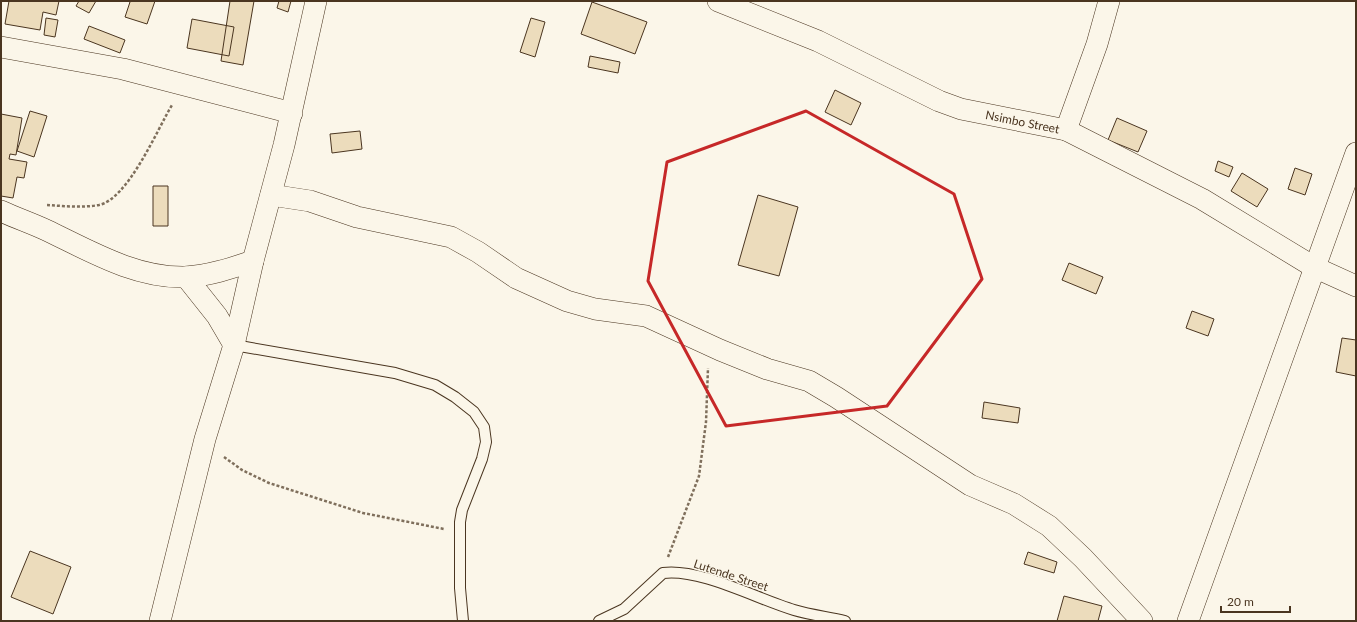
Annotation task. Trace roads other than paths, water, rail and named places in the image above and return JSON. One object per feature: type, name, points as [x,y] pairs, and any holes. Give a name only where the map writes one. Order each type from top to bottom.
[{"type":"street","points":[[160,621],[205,439],[234,345],[253,261],[292,113],[316,1]]},
{"type":"street","name":"Nsimbo Street","points":[[718,1],[818,41],[939,101],[961,109],[1066,130],[1202,199],[1314,267],[1356,286]]},
{"type":"street","points":[[1066,130],[1097,44],[1109,1]]},
{"type":"street","points":[[1,47],[123,69],[292,113]]},
{"type":"street","points":[[1188,621],[1356,153]]},
{"type":"street","points":[[271,195],[310,201],[357,217],[451,237],[478,252],[516,278],[567,301],[595,309],[646,316],[709,345],[767,369],[809,381],[836,397],[970,485],[1014,504],[1049,526],[1083,558],[1142,621]]},
{"type":"street","points":[[1,211],[44,229],[105,260],[150,274],[186,277],[228,269],[253,261]]},
{"type":"street","points":[[186,277],[217,316],[234,345]]},
{"type":"lane","points":[[234,345],[395,373],[435,385],[474,412],[484,427],[486,442],[482,459],[462,510],[460,533],[460,588],[463,621]]},
{"type":"lane","name":"Lutende Street","points":[[599,621],[624,610],[663,573],[670,572],[695,575],[794,610],[845,621]]}]
